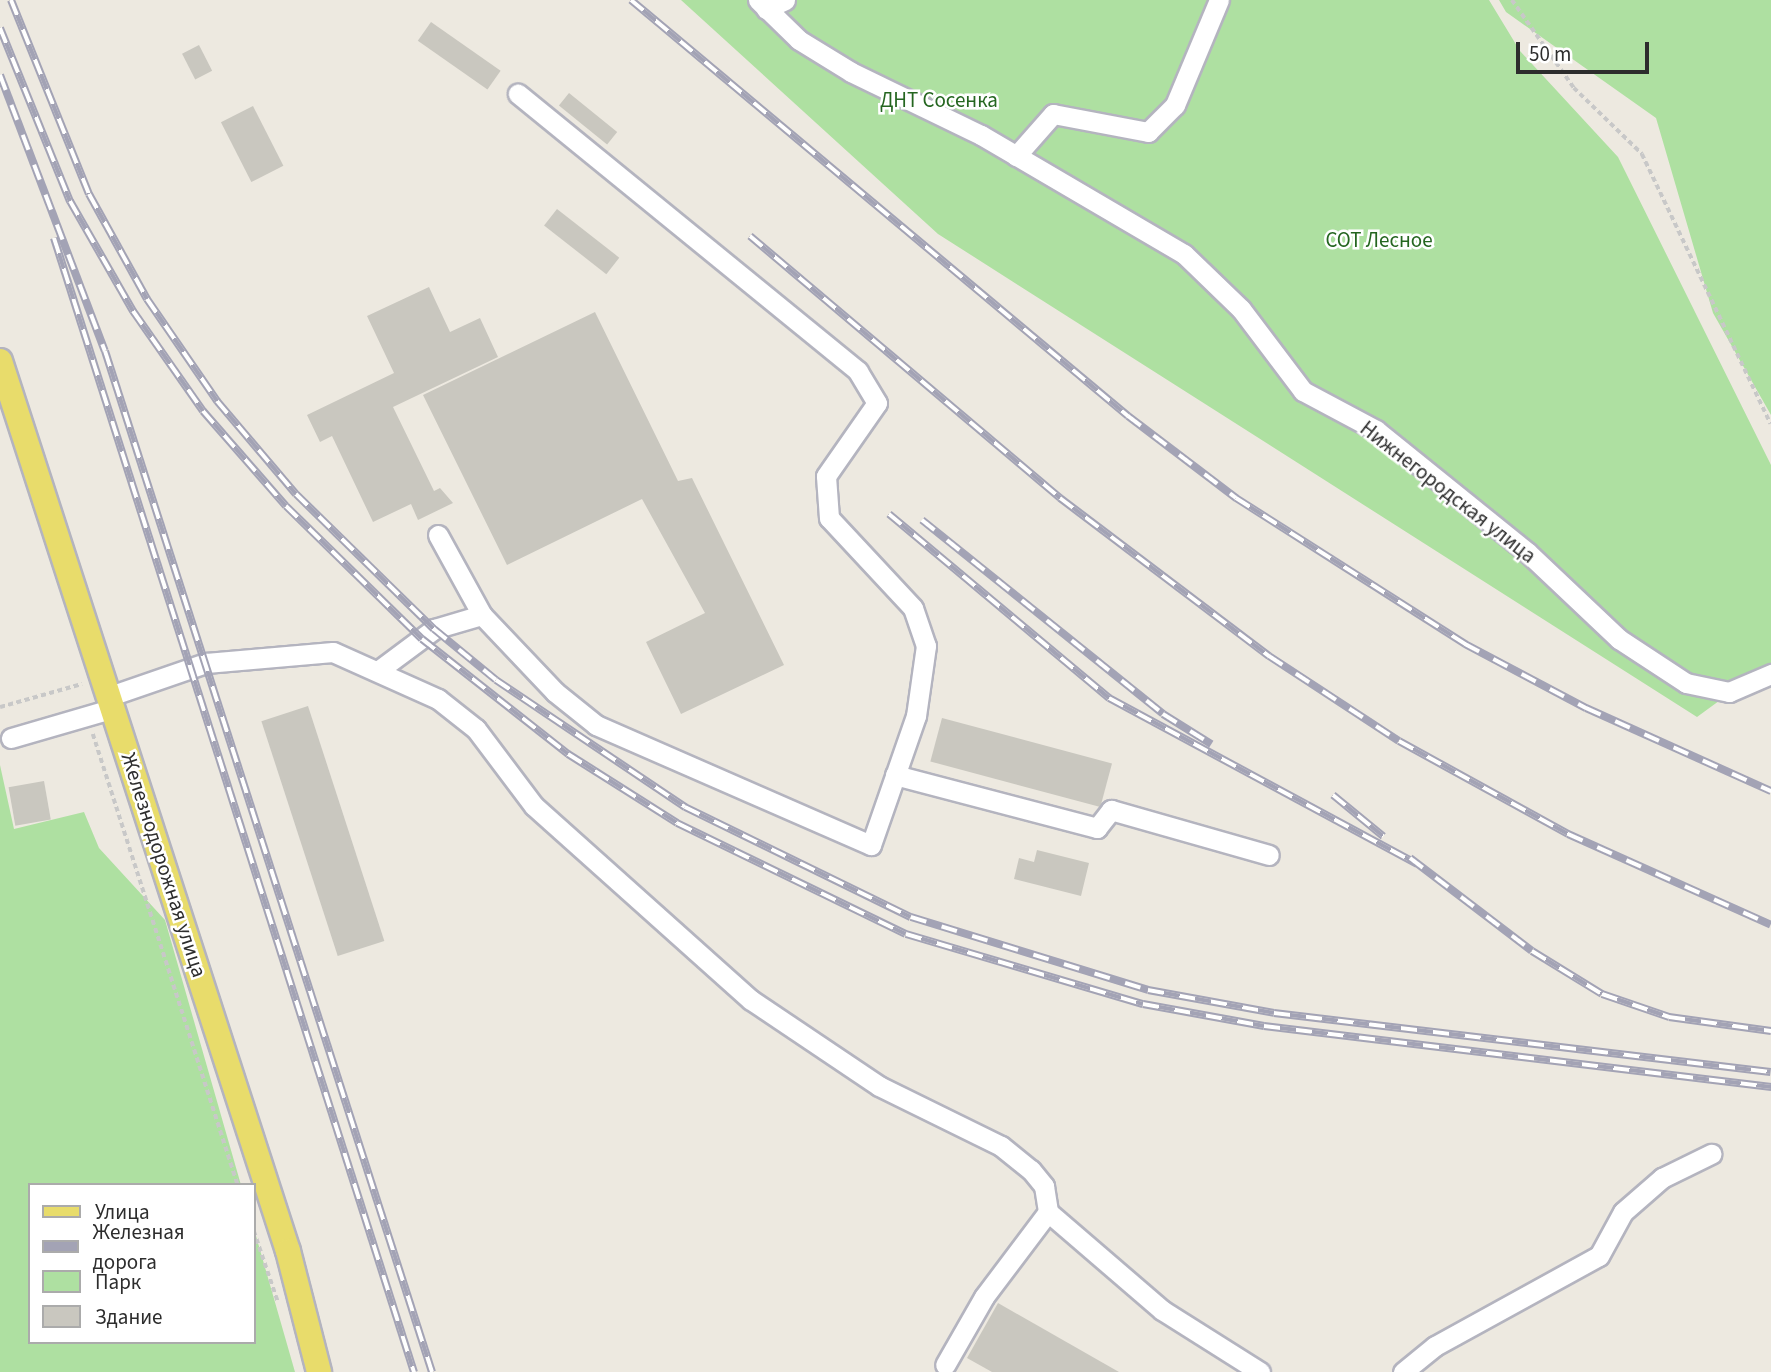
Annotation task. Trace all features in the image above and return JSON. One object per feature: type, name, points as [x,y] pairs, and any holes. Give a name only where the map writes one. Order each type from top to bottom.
[{"type":"main road","name":"Железнодорожная улица","points":[[0,361],[288,1251],[319,1372]]},
{"type":"street","points":[[762,5],[785,0]]},
{"type":"street","points":[[1016,156],[1053,114],[1148,132],[1175,105],[1219,0]]},
{"type":"street","name":"Нижнегородская улица","points":[[762,5],[799,40],[851,72],[1016,156],[1184,254],[1241,309],[1303,391],[1376,430],[1527,552],[1619,639],[1686,683],[1729,692],[1771,674]]},
{"type":"street","points":[[438,535],[482,615],[555,692],[596,725],[871,845],[916,716],[926,646],[913,608],[829,518],[826,476],[877,403],[858,371],[518,94]]},
{"type":"street","points":[[379,670],[434,629],[482,615]]},
{"type":"street","points":[[11,738],[112,702],[191,667],[252,657],[333,653],[379,670],[438,699],[476,729],[534,806],[751,1000],[879,1086],[1001,1146],[1031,1170],[1044,1186],[1048,1213],[1162,1310],[1260,1372]]},
{"type":"street","points":[[895,775],[1097,828],[1111,810],[1269,855]]},
{"type":"street","points":[[1403,1372],[1435,1346],[1600,1256],[1623,1212],[1662,1178],[1711,1154]]},
{"type":"street","points":[[945,1365],[984,1297],[1048,1213]]},
{"type":"path","points":[[1512,0],[1574,88],[1642,154],[1771,424]]},
{"type":"path","points":[[0,706],[84,684]]},
{"type":"path","points":[[93,734],[237,1183]]},
{"type":"path","points":[[256,1237],[282,1316]]},
{"type":"green space","name":"СОТ Лесное","points":[[681,0],[1489,0],[1520,51],[1618,157],[1771,465],[1771,663],[1697,717],[938,234]]},
{"type":"green space","points":[[1499,0],[1771,0],[1771,415],[1713,313],[1656,118],[1506,12]]},
{"type":"green space","points":[[0,765],[14,829],[84,812],[99,848],[165,920],[240,1183],[28,1183],[28,1344],[256,1344],[256,1236],[295,1372],[0,1372]]},
{"type":"building","points":[[431,22],[501,71],[487,90],[418,41]]},
{"type":"building","points":[[199,45],[212,71],[195,79],[182,54]]},
{"type":"building","points":[[569,93],[617,132],[607,144],[559,105]]},
{"type":"building","points":[[253,106],[283,166],[251,182],[221,122]]},
{"type":"building","points":[[557,209],[619,258],[606,274],[544,226]]},
{"type":"building","points":[[429,287],[450,332],[480,318],[498,357],[393,407],[434,491],[440,488],[453,503],[418,520],[411,504],[373,522],[332,436],[320,442],[307,415],[394,373],[367,316]]},
{"type":"building","points":[[595,312],[678,481],[692,478],[784,665],[681,714],[646,642],[705,613],[642,499],[507,565],[423,395]]},
{"type":"building","points":[[308,706],[384,941],[338,956],[261,721]]},
{"type":"building","points":[[942,718],[1112,764],[1100,807],[930,761]]},
{"type":"building","points":[[44,781],[51,819],[15,826],[9,787]]},
{"type":"building","points":[[1037,850],[1089,863],[1081,896],[1014,879],[1019,858],[1034,862]]},
{"type":"building","points":[[998,1303],[1119,1372],[992,1372],[967,1358]]},
{"type":"railway","points":[[11,0],[89,194],[147,299],[217,401],[296,494],[434,629],[496,680],[685,807],[911,917],[1148,990],[1274,1013],[1771,1072]]},
{"type":"railway","points":[[631,0],[1128,416],[1236,498],[1465,644],[1586,708],[1771,791]]},
{"type":"railway","points":[[0,28],[70,201],[133,311],[203,411],[286,506],[422,639],[568,754],[677,823],[906,934],[1143,1004],[1264,1026],[1771,1087]]},
{"type":"railway","points":[[0,75],[105,351],[432,1372]]},
{"type":"railway","points":[[750,236],[1060,498],[1269,656],[1399,741],[1568,834],[1771,925]]},
{"type":"railway","points":[[54,238],[414,1372]]},
{"type":"railway","points":[[889,514],[1109,698],[1417,864]]},
{"type":"railway","points":[[922,520],[1163,714],[1211,744]]},
{"type":"railway","points":[[1333,795],[1383,836]]},
{"type":"railway","points":[[1410,858],[1532,951],[1602,994],[1669,1017],[1771,1031]]},
{"type":"park label","name":"ДНТ Сосенка","points":[[939,100]]}]
